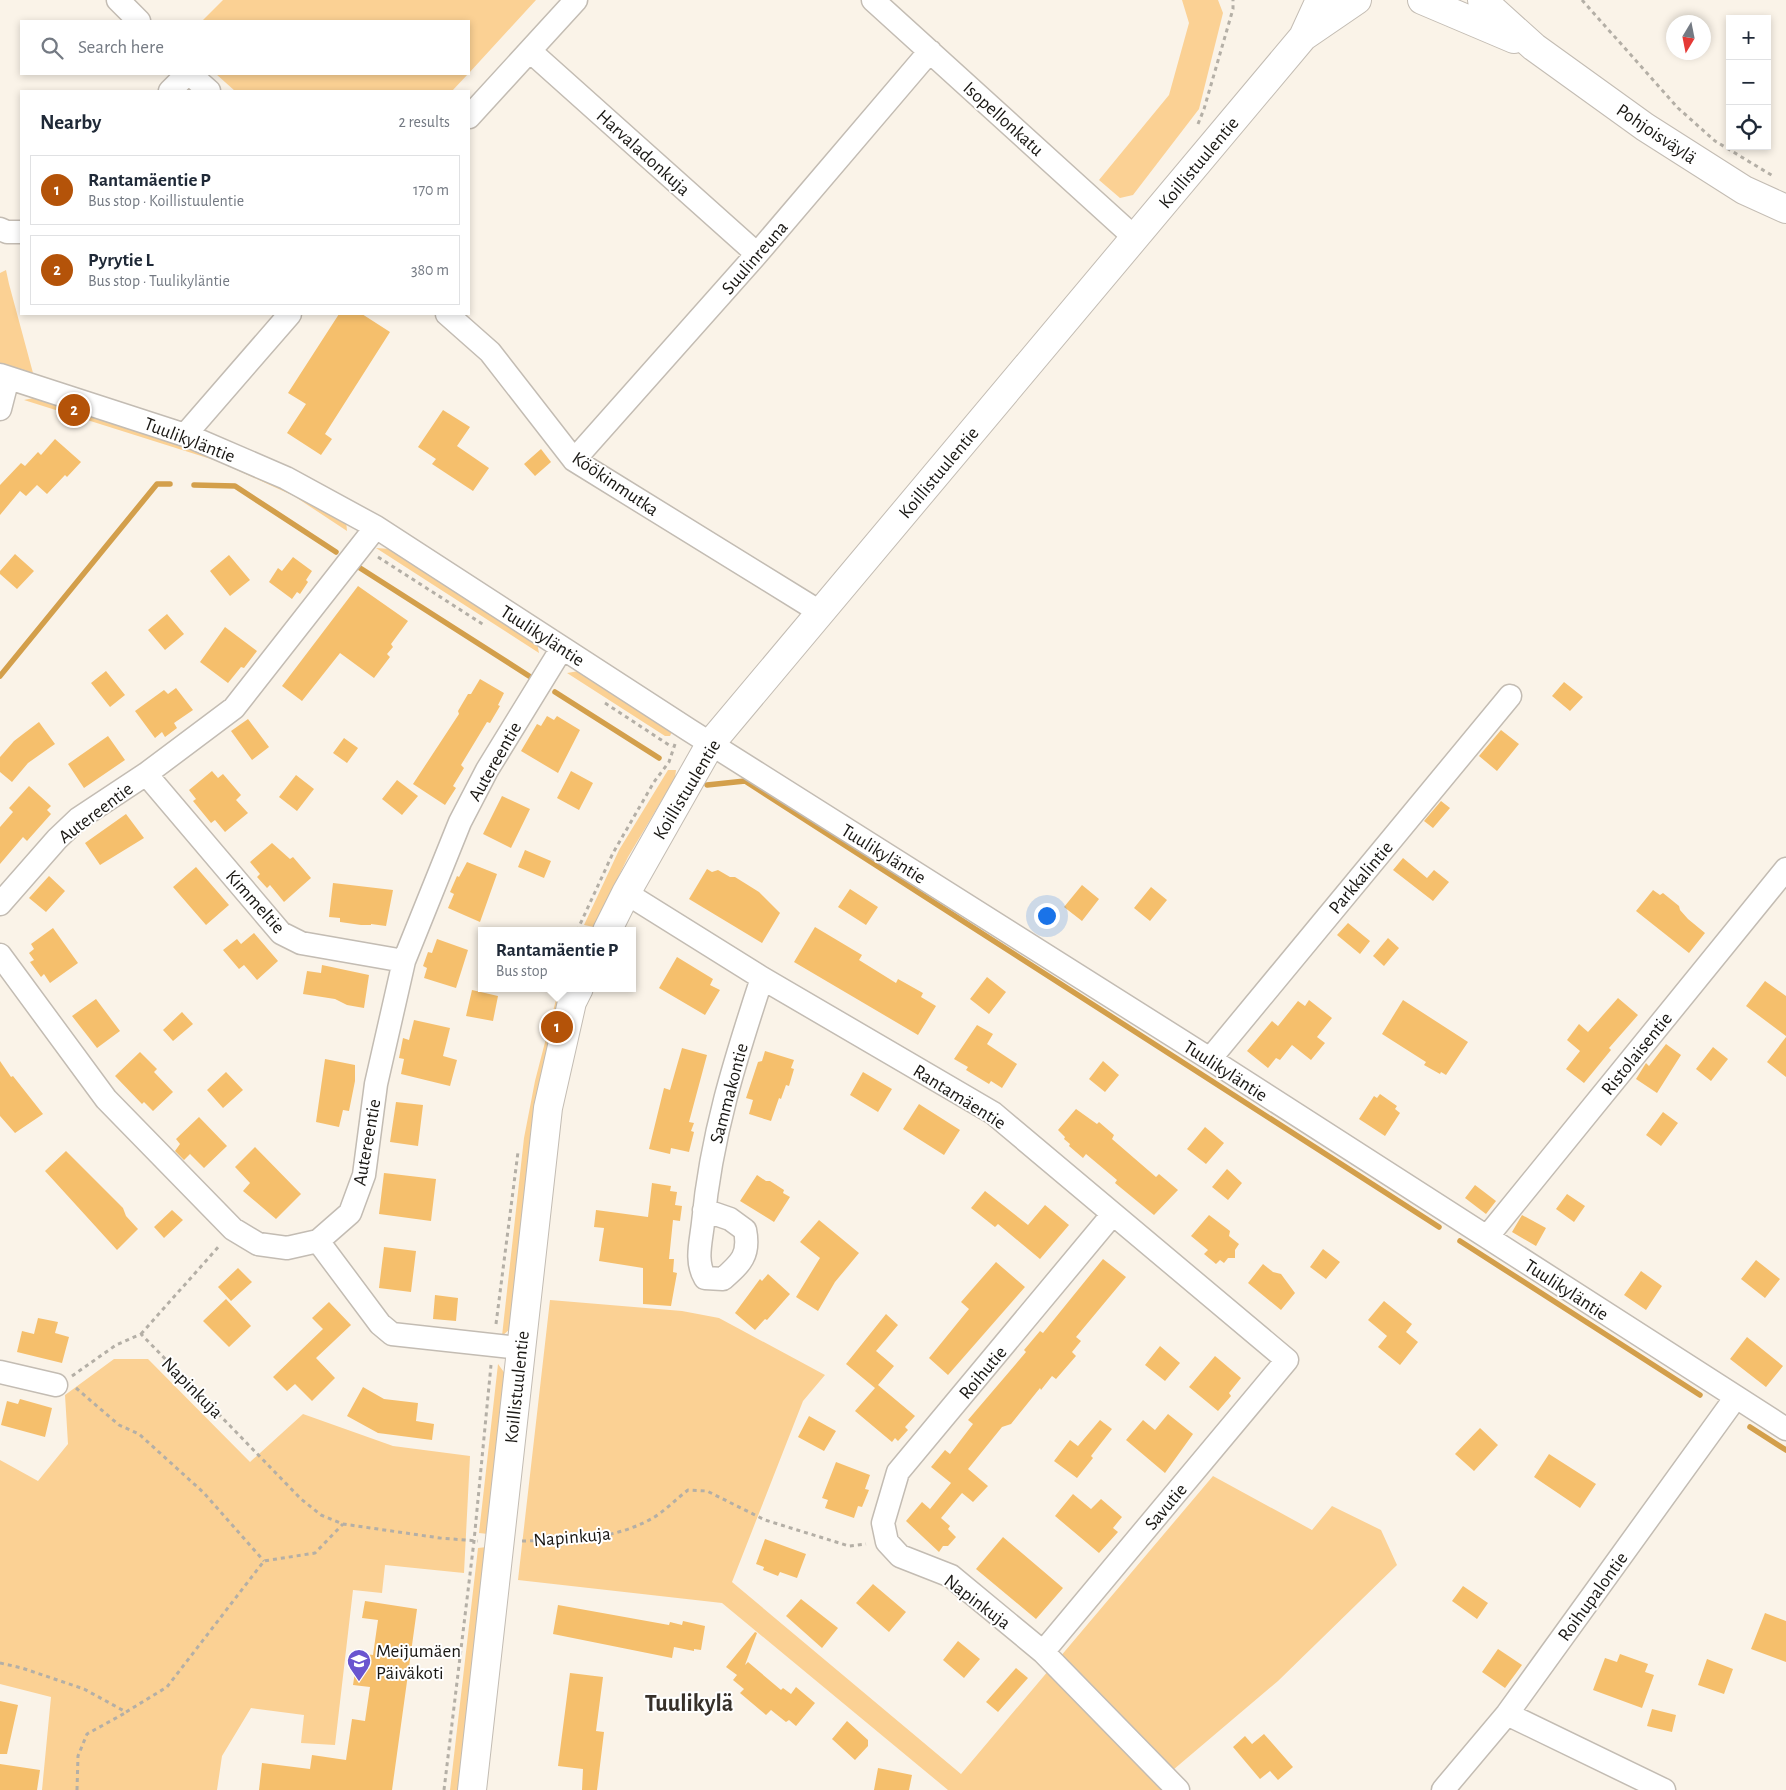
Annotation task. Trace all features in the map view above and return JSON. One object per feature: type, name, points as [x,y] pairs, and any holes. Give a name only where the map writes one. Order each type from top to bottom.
[{"type":"street","points":[[118,0],[138,20]]},
{"type":"street","points":[[470,116],[576,0]]},
{"type":"street","name":"Isopellonkatu","points":[[873,0],[1134,237]]},
{"type":"street","name":"Koillistuulentie","points":[[1303,37],[1320,0]]},
{"type":"street","name":"Koillistuulentie","points":[[609,927],[626,892],[711,743],[1303,37],[1356,0]]},
{"type":"street","name":"Pohjoisväylä","points":[[1422,0],[1534,47]]},
{"type":"street","name":"Pohjoisväylä","points":[[1482,0],[1534,47],[1645,127],[1744,190],[1786,209]]},
{"type":"street","name":"Harvaladonkuja","points":[[530,51],[757,254]]},
{"type":"street","name":"Suulinreuna","points":[[574,460],[757,254],[930,51]]},
{"type":"street","points":[[171,90],[188,75]]},
{"type":"street","points":[[190,75],[208,90]]},
{"type":"street","points":[[0,229],[7,232],[20,232]]},
{"type":"street","points":[[185,435],[289,315]]},
{"type":"street","name":"Köökinmutka","points":[[448,315],[490,352],[574,460],[820,612]]},
{"type":"street","points":[[0,409],[4,376]]},
{"type":"street","name":"Tuulikyläntie","points":[[4,376],[185,435],[286,478],[376,527],[562,648],[1210,1059],[1786,1429]]},
{"type":"street","name":"Autereentie","points":[[0,904],[57,839],[78,819],[146,774],[234,708],[376,527]]},
{"type":"street","name":"Autereentie","points":[[0,955],[106,1100],[233,1229],[258,1244],[287,1248],[318,1241],[350,1212],[364,1175],[376,1084],[404,961],[460,822],[488,770],[562,648]]},
{"type":"street","name":"Parkkalintie","points":[[1210,1059],[1510,696]]},
{"type":"street","name":"Kimmeltie","points":[[146,774],[282,933],[301,943],[404,961]]},
{"type":"street","name":"Ristolaisentie","points":[[1486,1237],[1786,869]]},
{"type":"street","name":"Rantamäentie","points":[[626,892],[762,978],[993,1113],[1112,1215],[1287,1360]]},
{"type":"street","name":"Sammakontie","points":[[704,1210],[714,1143],[729,1079],[762,978]]},
{"type":"street","name":"Koillistuulentie","points":[[472,1790],[548,1108],[572,1002],[577,992]]},
{"type":"street","name":"Roihutie","points":[[887,1542],[883,1523],[898,1472],[1112,1215]]},
{"type":"street","points":[[318,1241],[380,1324],[392,1334],[520,1348]]},
{"type":"street","name":"Savutie","points":[[1043,1652],[1287,1360]]},
{"type":"street","points":[[0,1372],[61,1382]]},
{"type":"street","name":"Roihupalontie","points":[[1443,1790],[1507,1714],[1736,1397]]},
{"type":"street","name":"Napinkuja","points":[[887,1542],[900,1556],[951,1576],[1043,1652],[1178,1790]]},
{"type":"street","points":[[1507,1714],[1664,1790]]},
{"type":"path","points":[[1582,0],[1678,108],[1715,141],[1778,179]]},
{"type":"path","points":[[578,927],[614,853],[654,782],[669,762],[672,747]]},
{"type":"path","points":[[233,1229],[141,1334],[116,1345],[82,1371],[61,1382],[119,1425],[139,1434],[154,1447],[204,1493],[264,1561]]},
{"type":"path","name":"Napinkuja","points":[[141,1334],[301,1499],[321,1515],[343,1524],[440,1538],[500,1541],[561,1540],[610,1536],[652,1519],[688,1490],[708,1491],[766,1520],[849,1546],[887,1542]]},
{"type":"path","points":[[77,1790],[78,1756],[87,1734],[166,1687],[264,1561],[315,1553],[343,1524]]},
{"type":"path","points":[[0,1663],[22,1668],[84,1689],[126,1712]]},
{"type":"shaded area","points":[[223,0],[536,0],[470,72],[470,20],[203,20]]},
{"type":"shaded area","points":[[1182,0],[1218,0],[1223,13],[1199,109],[1133,195],[1120,198],[1099,180],[1169,95],[1189,23]]},
{"type":"shaded area","points":[[217,75],[467,75],[453,90],[234,90]]},
{"type":"shaded area","points":[[6,270],[33,373],[0,363],[0,273]]},
{"type":"shaded area","points":[[38,397],[228,457],[346,520],[347,531],[294,496],[217,461],[24,400]]},
{"type":"shaded area","points":[[376,548],[390,549],[537,643],[539,653]]},
{"type":"shaded area","points":[[579,671],[672,732],[670,736],[665,736],[567,673]]},
{"type":"shaded area","points":[[668,770],[676,770],[675,778],[628,857],[594,927],[584,925],[619,850]]},
{"type":"shaded area","points":[[558,992],[569,992],[511,1328],[502,1336],[524,1138],[535,1081]]},
{"type":"shaded area","points":[[550,1300],[682,1311],[719,1318],[825,1375],[803,1401],[732,1582],[961,1774],[1213,1476],[1312,1530],[1332,1506],[1381,1530],[1397,1565],[1278,1681],[1160,1781],[1170,1790],[948,1790],[722,1603],[518,1580]]},
{"type":"shaded area","points":[[114,1359],[148,1359],[250,1462],[303,1414],[393,1446],[470,1456],[464,1573],[385,1565],[382,1593],[353,1590],[335,1745],[301,1743],[304,1715],[251,1708],[222,1756],[217,1790],[42,1790],[51,1697],[0,1684],[0,1460],[38,1481],[68,1444],[65,1395]]},
{"type":"shaded area","points":[[498,1364],[506,1375],[488,1534],[479,1533]]},
{"type":"shaded area","points":[[487,1547],[460,1790],[450,1790],[478,1548]]},
{"type":"building","points":[[338,315],[364,315],[390,332],[325,434],[332,439],[321,455],[287,433],[306,404],[288,393]]},
{"type":"building","points":[[443,410],[470,427],[457,446],[489,468],[473,491],[432,464],[436,459],[418,447]]},
{"type":"building","points":[[55,439],[81,462],[47,494],[37,485],[26,496],[20,491],[0,515],[0,485],[21,463],[25,466],[38,452],[41,455]]},
{"type":"building","points":[[541,449],[551,462],[535,476],[524,464]]},
{"type":"building","points":[[15,554],[34,571],[17,589],[0,574],[0,571]]},
{"type":"building","points":[[229,555],[250,580],[230,596],[210,571]]},
{"type":"building","points":[[293,557],[312,571],[306,580],[308,582],[300,594],[297,592],[292,599],[269,582],[278,568],[282,571]]},
{"type":"building","points":[[358,586],[408,621],[391,644],[393,647],[387,654],[390,657],[374,678],[340,653],[302,701],[282,686]]},
{"type":"building","points":[[167,614],[184,634],[165,650],[148,630]]},
{"type":"building","points":[[225,627],[257,651],[244,668],[241,667],[228,683],[200,662]]},
{"type":"building","points":[[106,671],[125,695],[110,707],[91,683]]},
{"type":"building","points":[[480,679],[504,693],[498,705],[500,706],[490,723],[487,722],[461,765],[464,768],[453,786],[456,788],[445,805],[413,784],[459,714],[458,711],[468,694],[471,694]]},
{"type":"building","points":[[1564,682],[1583,697],[1570,711],[1552,696]]},
{"type":"building","points":[[176,688],[193,710],[174,723],[177,728],[165,737],[162,732],[155,738],[135,711],[164,690],[168,694]]},
{"type":"building","points":[[547,716],[554,720],[557,716],[580,730],[558,773],[521,751],[537,724],[541,726]]},
{"type":"building","points":[[248,719],[269,747],[252,760],[231,731]]},
{"type":"building","points":[[39,722],[55,744],[28,763],[12,782],[0,772],[0,757],[14,741]]},
{"type":"building","points":[[1501,730],[1519,744],[1497,771],[1479,756]]},
{"type":"building","points":[[108,736],[125,760],[84,788],[68,764]]},
{"type":"building","points":[[344,738],[358,748],[347,763],[333,753]]},
{"type":"building","points":[[212,771],[218,778],[223,774],[241,795],[236,800],[248,813],[225,832],[215,820],[211,823],[193,801],[196,799],[189,790]]},
{"type":"building","points":[[571,771],[593,783],[579,810],[557,798]]},
{"type":"building","points":[[296,775],[314,789],[297,811],[279,797]]},
{"type":"building","points":[[397,780],[418,796],[402,815],[382,799]]},
{"type":"building","points":[[29,786],[51,806],[47,810],[51,814],[27,841],[23,837],[0,864],[0,827],[13,812],[9,808]]},
{"type":"building","points":[[502,796],[530,809],[511,848],[483,834]]},
{"type":"building","points":[[1441,801],[1450,808],[1433,828],[1424,821]]},
{"type":"building","points":[[126,814],[144,838],[100,865],[85,843]]},
{"type":"building","points":[[272,843],[290,859],[293,857],[311,878],[284,902],[270,885],[267,888],[257,877],[260,874],[250,862]]},
{"type":"building","points":[[525,850],[551,861],[544,878],[518,867]]},
{"type":"building","points":[[1403,858],[1427,878],[1434,870],[1449,882],[1433,901],[1393,870]]},
{"type":"building","points":[[467,862],[497,874],[480,922],[448,908],[454,894],[450,892],[457,876],[459,877]]},
{"type":"building","points":[[196,867],[229,905],[206,925],[173,887]]},
{"type":"building","points":[[707,869],[712,872],[718,870],[730,877],[735,877],[759,892],[780,913],[762,943],[689,899]]},
{"type":"building","points":[[49,876],[65,891],[46,912],[29,898]]},
{"type":"building","points":[[333,883],[393,890],[386,926],[340,922],[340,918],[329,917]]},
{"type":"building","points":[[1082,885],[1099,899],[1082,921],[1064,907]]},
{"type":"building","points":[[1151,887],[1167,900],[1150,921],[1134,908]]},
{"type":"building","points":[[850,889],[878,907],[866,925],[838,907]]},
{"type":"building","points":[[1653,890],[1660,895],[1663,893],[1679,906],[1688,919],[1705,933],[1689,953],[1636,911]]},
{"type":"building","points":[[1348,923],[1370,941],[1360,954],[1337,935]]},
{"type":"building","points":[[815,927],[862,955],[859,960],[896,983],[898,979],[923,993],[921,997],[936,1006],[918,1035],[794,962]]},
{"type":"building","points":[[53,928],[78,963],[50,983],[44,974],[41,977],[30,962],[34,960],[29,953],[34,949],[31,944]]},
{"type":"building","points":[[254,933],[278,961],[257,980],[244,965],[239,969],[223,950],[237,939],[241,944]]},
{"type":"building","points":[[1388,938],[1399,948],[1384,966],[1373,956]]},
{"type":"building","points":[[437,939],[468,950],[456,988],[424,978],[427,968],[423,966],[428,952],[432,953]]},
{"type":"building","points":[[677,957],[713,979],[710,985],[720,990],[705,1015],[659,988]]},
{"type":"building","points":[[322,965],[369,975],[364,1008],[347,1005],[335,999],[303,994],[307,971],[321,973]]},
{"type":"building","points":[[987,977],[1006,992],[989,1014],[970,999]]},
{"type":"building","points":[[1765,981],[1786,996],[1786,1036],[1746,1006]]},
{"type":"building","points":[[472,990],[498,996],[493,1021],[466,1016]]},
{"type":"building","points":[[1618,998],[1638,1015],[1609,1048],[1611,1050],[1584,1083],[1566,1069],[1580,1051],[1567,1040],[1579,1024],[1588,1032]]},
{"type":"building","points":[[96,999],[120,1031],[97,1048],[72,1016]]},
{"type":"building","points":[[1309,1000],[1332,1018],[1317,1037],[1325,1043],[1311,1060],[1292,1045],[1280,1060],[1276,1058],[1268,1068],[1247,1051],[1272,1021],[1278,1026],[1298,1001],[1305,1006]]},
{"type":"building","points":[[1403,1000],[1468,1042],[1446,1075],[1441,1072],[1440,1074],[1424,1065],[1426,1062],[1382,1034]]},
{"type":"building","points":[[182,1012],[193,1024],[173,1041],[163,1030]]},
{"type":"building","points":[[414,1020],[450,1028],[443,1056],[457,1060],[450,1086],[401,1074],[404,1059],[399,1058],[403,1038],[409,1040]]},
{"type":"building","points":[[977,1025],[993,1034],[987,1044],[1017,1064],[1002,1088],[991,1081],[989,1084],[966,1070],[968,1067],[954,1059]]},
{"type":"building","points":[[1786,1037],[1786,1077],[1767,1062]]},
{"type":"building","points":[[1666,1044],[1681,1055],[1657,1093],[1636,1079],[1646,1063],[1649,1066]]},
{"type":"building","points":[[1713,1047],[1728,1059],[1711,1081],[1696,1069]]},
{"type":"building","points":[[682,1048],[707,1055],[689,1122],[694,1123],[691,1131],[694,1132],[689,1152],[671,1148],[670,1154],[649,1149],[664,1088],[670,1090]]},
{"type":"building","points":[[765,1051],[794,1060],[791,1068],[794,1069],[789,1086],[786,1085],[781,1099],[779,1098],[771,1121],[749,1114],[753,1100],[746,1098],[758,1062],[762,1061]]},
{"type":"building","points":[[140,1052],[157,1069],[154,1072],[173,1092],[153,1111],[144,1102],[142,1104],[115,1076]]},
{"type":"building","points":[[325,1059],[355,1065],[355,1081],[349,1111],[343,1110],[339,1127],[316,1122]]},
{"type":"building","points":[[0,1061],[11,1077],[13,1076],[43,1114],[15,1133],[0,1116]]},
{"type":"building","points":[[1103,1061],[1119,1075],[1105,1092],[1089,1079]]},
{"type":"building","points":[[226,1072],[243,1090],[223,1108],[207,1090]]},
{"type":"building","points":[[863,1072],[892,1089],[878,1112],[850,1095]]},
{"type":"building","points":[[1380,1094],[1397,1106],[1395,1109],[1400,1113],[1385,1136],[1359,1119],[1374,1096],[1377,1098]]},
{"type":"building","points":[[396,1102],[423,1105],[418,1146],[390,1142]]},
{"type":"building","points":[[919,1104],[960,1130],[944,1155],[903,1129]]},
{"type":"building","points":[[1076,1109],[1097,1124],[1099,1122],[1114,1135],[1112,1139],[1156,1177],[1159,1174],[1178,1190],[1154,1215],[1115,1183],[1117,1180],[1086,1154],[1083,1158],[1069,1146],[1070,1144],[1058,1130]]},
{"type":"building","points":[[1663,1112],[1678,1123],[1661,1146],[1646,1135]]},
{"type":"building","points":[[199,1117],[227,1146],[204,1168],[190,1154],[184,1160],[175,1151],[180,1144],[176,1139]]},
{"type":"building","points":[[1205,1127],[1224,1143],[1206,1164],[1187,1149]]},
{"type":"building","points":[[255,1147],[301,1194],[276,1219],[243,1191],[250,1183],[235,1167]]},
{"type":"building","points":[[66,1151],[123,1208],[126,1216],[138,1229],[117,1250],[45,1171]]},
{"type":"building","points":[[1227,1169],[1242,1183],[1228,1200],[1212,1187]]},
{"type":"building","points":[[384,1173],[436,1179],[431,1221],[379,1214]]},
{"type":"building","points":[[757,1175],[784,1190],[783,1193],[790,1197],[774,1222],[740,1201]]},
{"type":"building","points":[[652,1183],[671,1186],[670,1191],[677,1192],[675,1205],[682,1206],[680,1221],[673,1220],[669,1259],[674,1259],[673,1272],[677,1273],[671,1306],[643,1304],[643,1268],[599,1261],[604,1228],[594,1227],[596,1210],[648,1217]]},
{"type":"building","points":[[1475,1185],[1496,1201],[1486,1214],[1465,1198]]},
{"type":"building","points":[[985,1191],[1028,1225],[1045,1205],[1069,1225],[1040,1259],[998,1224],[995,1227],[971,1208]]},
{"type":"building","points":[[1567,1194],[1585,1206],[1574,1222],[1556,1209]]},
{"type":"building","points":[[172,1210],[183,1220],[164,1238],[154,1227]]},
{"type":"building","points":[[1209,1215],[1230,1231],[1229,1236],[1239,1244],[1235,1250],[1235,1258],[1228,1258],[1224,1263],[1220,1260],[1216,1264],[1204,1254],[1208,1250],[1191,1236]]},
{"type":"building","points":[[1522,1215],[1546,1228],[1536,1246],[1512,1232]]},
{"type":"building","points":[[819,1220],[859,1253],[835,1282],[818,1311],[796,1297],[820,1258],[800,1242]]},
{"type":"building","points":[[384,1247],[416,1251],[411,1292],[379,1288]]},
{"type":"building","points":[[1323,1249],[1340,1262],[1326,1279],[1310,1267]]},
{"type":"building","points":[[1103,1259],[1126,1277],[1076,1337],[1081,1341],[1072,1352],[1076,1356],[1056,1379],[1052,1376],[1041,1390],[1040,1388],[1011,1424],[1002,1427],[968,1469],[988,1486],[973,1502],[962,1493],[941,1518],[950,1526],[948,1529],[956,1537],[948,1546],[943,1546],[939,1552],[906,1521],[922,1502],[930,1509],[951,1483],[931,1467],[945,1450],[950,1454],[973,1424],[968,1420],[1026,1352],[1024,1350],[1040,1331],[1043,1333]]},
{"type":"building","points":[[1756,1260],[1780,1279],[1765,1298],[1741,1279]]},
{"type":"building","points":[[996,1262],[1025,1287],[948,1375],[929,1358],[969,1309],[961,1302]]},
{"type":"building","points":[[1263,1264],[1273,1272],[1281,1274],[1295,1293],[1281,1310],[1248,1283]]},
{"type":"building","points":[[238,1268],[252,1282],[231,1301],[218,1287]]},
{"type":"building","points":[[1641,1271],[1662,1286],[1646,1310],[1624,1295]]},
{"type":"building","points":[[768,1274],[790,1294],[767,1320],[765,1319],[755,1330],[735,1313],[760,1279],[762,1281]]},
{"type":"building","points":[[435,1295],[458,1298],[456,1321],[433,1319]]},
{"type":"building","points":[[226,1299],[251,1326],[229,1347],[203,1321]]},
{"type":"building","points":[[1384,1301],[1412,1324],[1406,1332],[1418,1342],[1400,1365],[1378,1347],[1387,1336],[1368,1320]]},
{"type":"building","points":[[329,1302],[351,1325],[316,1358],[335,1378],[312,1401],[295,1384],[287,1391],[273,1377],[323,1329],[312,1318]]},
{"type":"building","points":[[886,1314],[898,1325],[876,1351],[894,1366],[878,1385],[915,1416],[905,1427],[908,1430],[898,1441],[895,1438],[892,1442],[855,1411],[875,1388],[846,1364]]},
{"type":"building","points":[[38,1318],[58,1322],[55,1333],[69,1337],[62,1363],[17,1352],[22,1331],[34,1334]]},
{"type":"building","points":[[1747,1337],[1783,1366],[1766,1387],[1730,1359]]},
{"type":"building","points":[[1160,1346],[1180,1363],[1165,1381],[1145,1365]]},
{"type":"building","points":[[1215,1356],[1241,1378],[1229,1393],[1231,1396],[1218,1411],[1189,1387]]},
{"type":"building","points":[[363,1387],[384,1399],[418,1403],[416,1421],[434,1424],[432,1440],[378,1433],[347,1416]]},
{"type":"building","points":[[20,1399],[52,1408],[45,1437],[1,1425],[7,1401],[18,1404]]},
{"type":"building","points":[[1168,1414],[1193,1434],[1165,1473],[1126,1440],[1143,1420],[1155,1430]]},
{"type":"building","points":[[809,1416],[836,1431],[824,1451],[798,1437]]},
{"type":"building","points":[[1100,1420],[1112,1429],[1077,1478],[1054,1461],[1070,1440],[1078,1446]]},
{"type":"building","points":[[1480,1428],[1498,1445],[1474,1471],[1455,1454]]},
{"type":"building","points":[[1549,1454],[1596,1484],[1580,1508],[1534,1477]]},
{"type":"building","points":[[836,1462],[870,1475],[865,1489],[869,1490],[862,1507],[858,1506],[854,1518],[825,1508],[828,1500],[822,1498]]},
{"type":"building","points":[[1073,1494],[1091,1509],[1101,1499],[1122,1517],[1113,1528],[1118,1532],[1099,1553],[1055,1516]]},
{"type":"building","points":[[1003,1537],[1063,1588],[1036,1619],[976,1569]]},
{"type":"building","points":[[765,1539],[806,1554],[797,1578],[780,1572],[778,1576],[763,1570],[764,1567],[756,1564]]},
{"type":"building","points":[[873,1584],[906,1612],[889,1632],[856,1603]]},
{"type":"building","points":[[1463,1586],[1488,1603],[1477,1619],[1452,1601]]},
{"type":"building","points":[[801,1599],[838,1628],[822,1648],[786,1616]]},
{"type":"building","points":[[365,1601],[417,1609],[392,1790],[259,1790],[262,1763],[310,1769],[312,1755],[346,1760],[352,1719],[365,1721],[370,1687],[353,1685],[358,1653],[373,1655],[378,1620],[362,1618]]},
{"type":"building","points":[[558,1605],[669,1625],[670,1622],[682,1625],[683,1621],[705,1626],[701,1650],[694,1649],[694,1651],[674,1647],[672,1658],[553,1634]]},
{"type":"building","points":[[1765,1613],[1786,1621],[1786,1662],[1751,1649]]},
{"type":"building","points":[[755,1632],[757,1633],[745,1665],[748,1662],[781,1690],[783,1688],[791,1694],[796,1687],[815,1703],[796,1726],[789,1720],[786,1722],[771,1710],[766,1715],[740,1693],[744,1689],[733,1680],[737,1675],[726,1667]]},
{"type":"building","points":[[958,1641],[980,1659],[964,1678],[943,1660]]},
{"type":"building","points":[[1498,1649],[1522,1665],[1505,1688],[1482,1672]]},
{"type":"building","points":[[1620,1654],[1648,1664],[1645,1672],[1654,1675],[1642,1708],[1593,1690],[1605,1658],[1617,1662]]},
{"type":"building","points":[[1707,1659],[1733,1669],[1724,1694],[1698,1685]]},
{"type":"building","points":[[1016,1668],[1028,1678],[998,1712],[986,1702]]},
{"type":"building","points":[[570,1673],[603,1677],[596,1731],[604,1732],[597,1790],[582,1790],[583,1769],[558,1766]]},
{"type":"building","points":[[0,1701],[18,1705],[7,1754],[0,1754]]},
{"type":"building","points":[[1652,1709],[1676,1715],[1672,1732],[1647,1726]]},
{"type":"building","points":[[847,1721],[868,1740],[868,1746],[855,1760],[832,1739]]},
{"type":"building","points":[[1264,1734],[1293,1767],[1278,1780],[1270,1771],[1260,1779],[1233,1747],[1245,1736],[1252,1744]]},
{"type":"building","points":[[0,1764],[40,1770],[37,1790],[0,1790]]},
{"type":"building","points":[[878,1768],[912,1775],[909,1790],[874,1790]]},
{"type":"waterway","points":[[0,676],[157,484],[170,484]]},
{"type":"waterway","points":[[194,485],[235,486],[336,552]]},
{"type":"waterway","points":[[360,568],[529,676]]},
{"type":"waterway","points":[[555,692],[659,758]]},
{"type":"waterway","points":[[707,785],[745,781],[1439,1227]]},
{"type":"waterway","points":[[1460,1241],[1700,1395]]},
{"type":"waterway","points":[[1750,1427],[1786,1450]]},
{"type":"place","name":"Pyrytie L","points":[[74,410]]},
{"type":"place","name":"Rantamäentie P","points":[[557,1027]]},
{"type":"place","name":"Meijumäen Päiväkoti","points":[[359,1682]]},
{"type":"district","name":"Tuulikylä","points":[[689,1703]]}]
